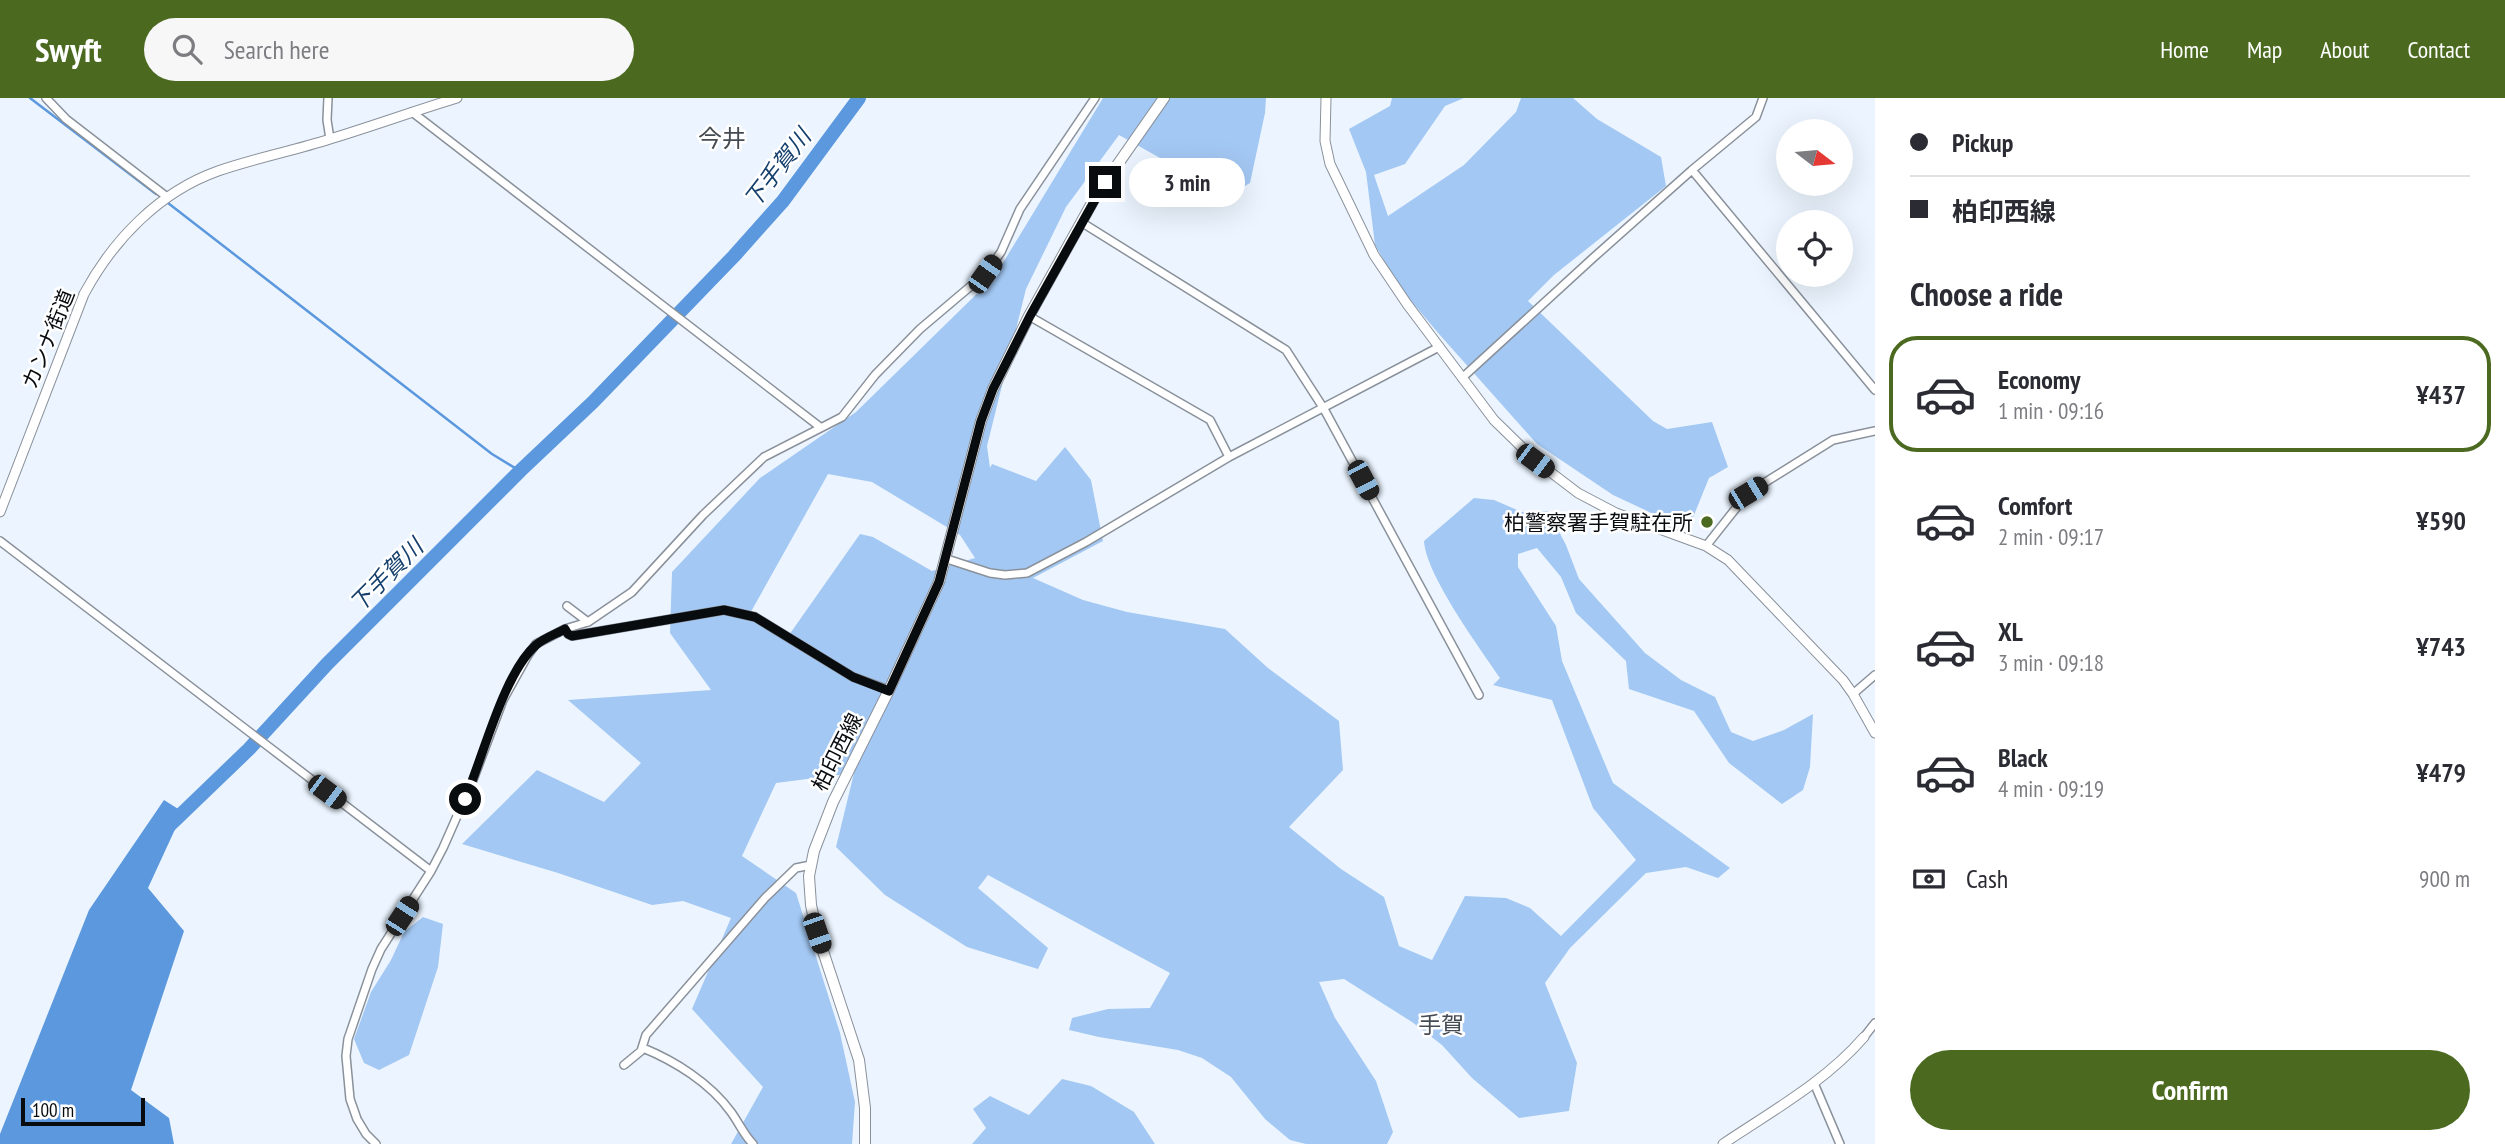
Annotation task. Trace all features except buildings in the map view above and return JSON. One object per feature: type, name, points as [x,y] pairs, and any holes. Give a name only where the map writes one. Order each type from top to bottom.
[{"type":"main road","name":"柏印西線","points":[[865,1144],[864,1096],[859,1060],[817,933],[809,890],[811,865],[821,829],[939,582],[981,421],[993,389],[1081,222],[1164,98]]},
{"type":"street","points":[[46,98],[66,118],[165,199]]},
{"type":"street","points":[[328,98],[327,131],[330,139]]},
{"type":"street","name":"カンナ街道","points":[[0,512],[83,294],[121,240],[165,199],[194,181],[216,172],[457,98]]},
{"type":"street","points":[[376,1144],[357,1119],[350,1098],[346,1056],[348,1039],[381,949],[431,871],[463,805],[489,734],[519,669],[537,644],[565,629],[588,622],[632,592],[703,515],[764,457],[842,417],[875,376],[920,329],[985,274],[1001,253],[1020,209],[1096,98]]},
{"type":"street","points":[[1326,98],[1325,141],[1330,164],[1374,255],[1406,304],[1511,438],[1535,461],[1578,493],[1616,513],[1717,552],[1821,654],[1853,694],[1875,733]]},
{"type":"street","points":[[1462,378],[1692,170],[1756,117],[1763,98]]},
{"type":"street","points":[[412,112],[820,427]]},
{"type":"street","points":[[1692,170],[1875,390]]},
{"type":"street","points":[[1081,222],[1286,349],[1324,409],[1479,695]]},
{"type":"street","points":[[1030,316],[1210,421],[1229,457]]},
{"type":"street","points":[[947,559],[990,573],[1027,573],[1086,542],[1229,457],[1439,346]]},
{"type":"street","points":[[1706,546],[1748,493],[1833,440],[1875,431]]},
{"type":"street","points":[[0,541],[431,871]]},
{"type":"street","points":[[567,606],[588,622]]},
{"type":"street","points":[[565,629],[572,636],[724,610],[744,613],[755,617],[853,677],[889,691]]},
{"type":"street","points":[[1853,694],[1875,675]]},
{"type":"street","points":[[624,1065],[637,1056],[643,1048],[646,1035],[765,898],[796,868],[811,865]]},
{"type":"street","points":[[1723,1144],[1814,1083],[1852,1050],[1875,1023]]},
{"type":"street","points":[[643,1048],[671,1060],[691,1074],[729,1110],[753,1144]]},
{"type":"street","points":[[1814,1083],[1840,1144]]},
{"type":"shaded area","points":[[1103,98],[1266,98],[1250,183],[1228,196],[1119,135],[1066,207],[1026,289],[987,446],[990,468],[992,464],[1036,481],[1065,447],[1091,480],[1103,541],[1033,578],[1083,600],[1127,612],[1225,629],[1268,668],[1339,721],[1343,770],[1289,827],[1341,869],[1384,897],[1399,946],[1432,960],[1465,896],[1506,898],[1530,908],[1561,936],[1636,860],[1593,808],[1552,700],[1493,685],[1500,678],[1455,611],[1434,572],[1424,541],[1474,498],[1494,500],[1522,512],[1548,511],[1566,545],[1579,579],[1645,653],[1681,680],[1715,697],[1731,732],[1753,741],[1784,730],[1813,714],[1810,767],[1803,790],[1782,804],[1729,763],[1694,711],[1629,689],[1626,661],[1576,613],[1561,577],[1537,548],[1518,554],[1518,567],[1556,626],[1562,661],[1613,783],[1730,868],[1718,878],[1686,867],[1646,873],[1570,948],[1545,983],[1577,1063],[1569,1111],[1519,1118],[1472,1078],[1442,1045],[1412,1022],[1344,979],[1319,982],[1335,1018],[1376,1081],[1393,1132],[1387,1144],[1306,1144],[1290,1140],[1265,1119],[1231,1077],[1202,1058],[1178,1050],[1069,1030],[1072,1018],[1108,1009],[1150,1008],[1170,973],[988,875],[978,888],[1048,948],[1038,969],[967,947],[885,895],[836,847],[854,773],[776,783],[742,856],[796,893],[840,1033],[855,1102],[852,1144],[731,1144],[763,1087],[692,1009],[731,918],[683,901],[652,905],[462,844],[537,770],[604,802],[641,763],[568,700],[711,690],[670,633],[672,572],[760,478],[856,412],[995,276]],"holes":[[[828,474],[872,482],[960,535],[975,558],[932,571],[873,537],[860,534],[789,635],[748,617]]]},
{"type":"shaded area","points":[[1392,98],[1464,98],[1445,106],[1405,164],[1374,175],[1388,216],[1464,165],[1516,112],[1521,98],[1573,98],[1597,119],[1661,157],[1666,186],[1554,275],[1528,301],[1653,421],[1667,429],[1712,422],[1728,467],[1709,478],[1692,520],[1675,524],[1613,495],[1537,444],[1401,289],[1375,245],[1366,172],[1349,129],[1390,106]]},
{"type":"shaded area","points":[[164,800],[183,812],[148,888],[184,931],[131,1090],[169,1118],[174,1144],[0,1144],[0,1134],[89,910]]},
{"type":"shaded area","points":[[423,917],[443,924],[438,967],[409,1055],[379,1070],[364,1063],[354,1039],[371,992],[391,960],[404,932]]},
{"type":"shaded area","points":[[1062,1079],[1091,1086],[1134,1112],[1155,1144],[972,1144],[986,1128],[973,1109],[990,1096],[1029,1115]]},
{"type":"waterway","points":[[30,98],[156,194]]},
{"type":"waterway","name":"下手賀川","points":[[170,825],[249,749],[327,664],[593,402],[734,256],[783,201],[859,98]]},
{"type":"waterway","points":[[168,203],[492,454],[520,471]]},
{"type":"place","name":"柏警察署手賀駐在所","points":[[1707,522]]},
{"type":"district","name":"今井","points":[[722,138]]},
{"type":"district","name":"手賀","points":[[1441,1024]]},
{"type":"route","points":[[465,799],[489,734],[519,669],[537,644],[565,629],[572,636],[724,610],[744,613],[755,617],[853,677],[889,691],[947,559],[981,421],[993,389],[1030,316],[1105,182]]}]
